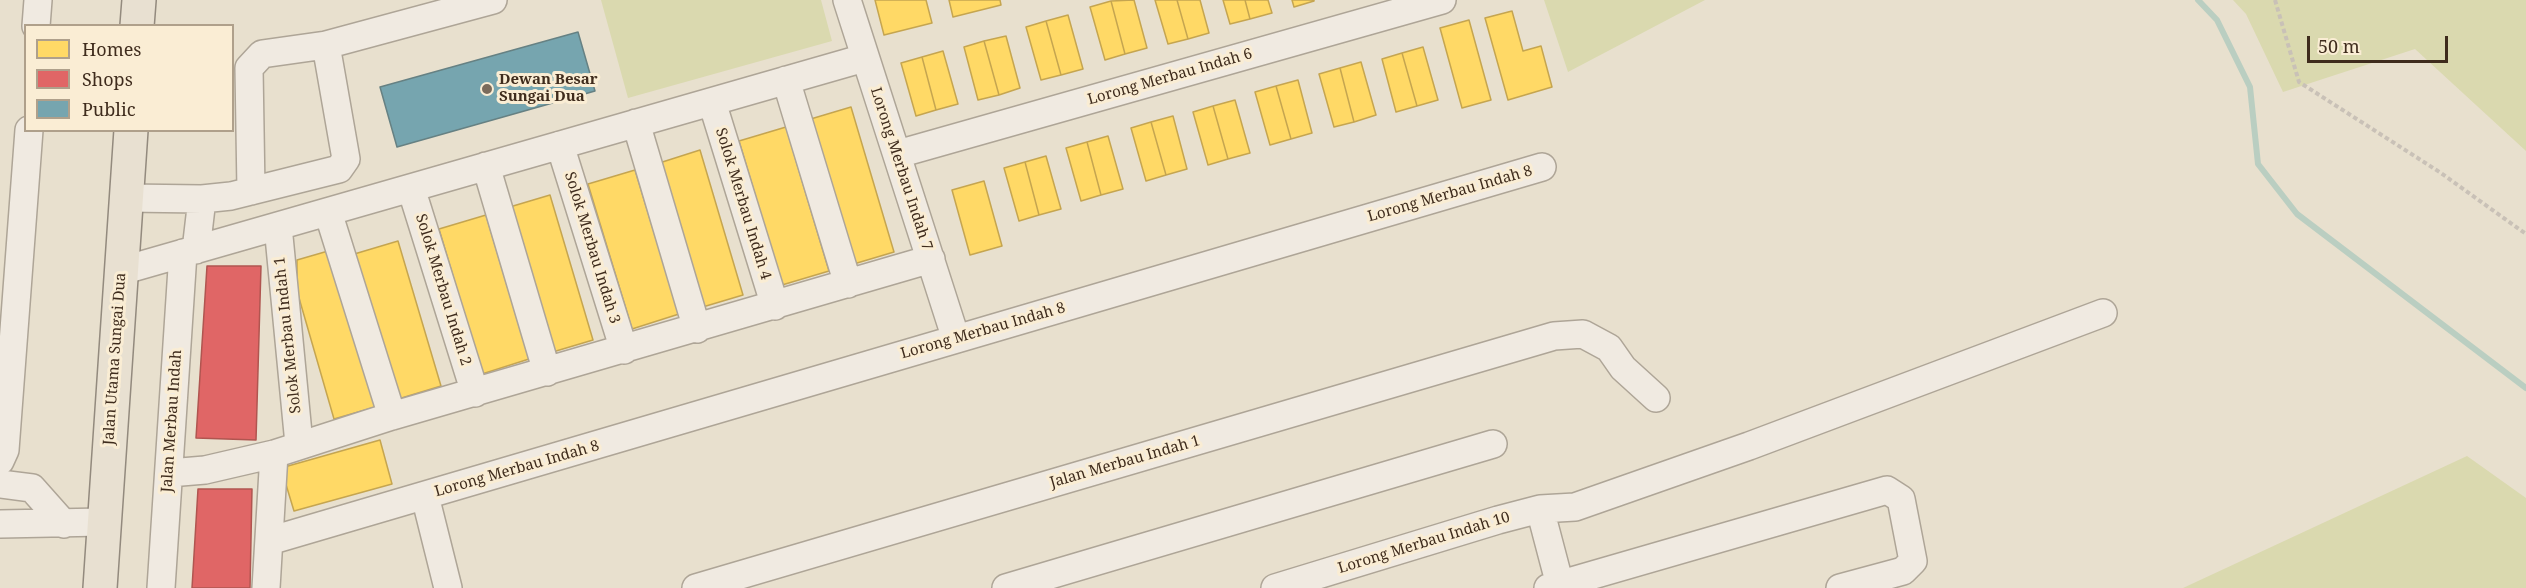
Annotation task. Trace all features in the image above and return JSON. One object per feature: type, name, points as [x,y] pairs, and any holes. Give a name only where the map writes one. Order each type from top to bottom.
[{"type":"main road","points":[[137,24],[139,0]]},
{"type":"main road","name":"Jalan Utama Sungai Dua","points":[[100,588],[131,132]]},
{"type":"street","points":[[36,24],[38,0]]},
{"type":"street","points":[[251,191],[249,68],[262,54],[326,45],[493,0]]},
{"type":"street","name":"Lorong Merbau Indah 7","points":[[847,0],[956,339]]},
{"type":"street","name":"Lorong Merbau Indah 6","points":[[898,154],[1442,0]]},
{"type":"street","points":[[127,198],[201,199],[231,196],[339,169],[346,159],[326,45]]},
{"type":"street","points":[[122,271],[864,58]]},
{"type":"street","points":[[786,80],[848,284]]},
{"type":"street","name":"Solok Merbau Indah 4","points":[[712,102],[775,306]]},
{"type":"street","points":[[636,123],[697,329]]},
{"type":"street","points":[[0,461],[5,450],[29,132]]},
{"type":"street","name":"Solok Merbau Indah 3","points":[[560,145],[624,350]]},
{"type":"street","points":[[486,166],[547,372]]},
{"type":"street","name":"Lorong Merbau Indah 8","points":[[269,541],[1542,167]]},
{"type":"street","name":"Solok Merbau Indah 2","points":[[411,188],[474,393]]},
{"type":"street","name":"Jalan Merbau Indah","points":[[161,588],[189,251],[201,199]]},
{"type":"street","points":[[328,212],[392,416]]},
{"type":"street","name":"Solok Merbau Indah 1","points":[[278,226],[299,444]]},
{"type":"street","points":[[169,473],[205,470],[274,454],[299,444],[392,416],[931,259]]},
{"type":"street","name":"Lorong Merbau Indah 10","points":[[1275,588],[1540,509],[1575,507],[1749,446],[2103,313]]},
{"type":"street","name":"Jalan Merbau Indah 1","points":[[696,588],[741,582],[1554,336],[1583,334],[1609,348],[1623,368],[1656,398]]},
{"type":"street","points":[[1006,588],[1066,579],[1493,444]]},
{"type":"street","points":[[266,588],[274,454]]},
{"type":"street","points":[[0,484],[32,488],[64,524]]},
{"type":"street","points":[[1540,509],[1554,586],[1620,578],[1887,490],[1901,499],[1913,561],[1903,571],[1840,588]]},
{"type":"street","name":"Lorong Merbau Indah 8","points":[[425,496],[448,588]]},
{"type":"street","points":[[0,524],[103,522]]},
{"type":"path","points":[[2275,0],[2299,82],[2441,173],[2526,234]]},
{"type":"green space","points":[[601,0],[821,0],[832,41],[628,98]]},
{"type":"green space","points":[[1544,0],[1705,0],[1568,72]]},
{"type":"green space","points":[[2233,0],[2526,0],[2526,151],[2415,49],[2283,92],[2246,14]]},
{"type":"green space","points":[[2467,456],[2526,498],[2526,588],[2183,588]]},
{"type":"building: Homes","points":[[875,0],[926,0],[932,23],[884,35]]},
{"type":"building: Homes","points":[[949,0],[1000,0],[1001,5],[953,17]]},
{"type":"building: Homes","points":[[1134,0],[1147,48],[1125,54],[1111,1]]},
{"type":"building: Homes","points":[[1155,0],[1177,0],[1188,39],[1168,44]]},
{"type":"building: Homes","points":[[1177,0],[1200,0],[1209,33],[1188,39]]},
{"type":"building: Homes","points":[[1223,0],[1245,0],[1250,19],[1230,24]]},
{"type":"building: Homes","points":[[1245,0],[1268,0],[1272,13],[1250,19]]},
{"type":"building: Homes","points":[[1292,0],[1314,0],[1314,1],[1294,7]]},
{"type":"building: Homes","points":[[1111,1],[1125,54],[1105,60],[1090,7]]},
{"type":"building: Homes","points":[[1512,11],[1523,51],[1541,46],[1552,87],[1508,100],[1485,18]]},
{"type":"building: Homes","points":[[1068,15],[1083,69],[1061,75],[1046,21]]},
{"type":"building: Homes","points":[[1469,20],[1491,100],[1462,108],[1440,28]]},
{"type":"building: Homes","points":[[1046,21],[1061,75],[1041,80],[1026,27]]},
{"type":"building: Homes","points":[[1006,36],[1020,88],[999,95],[984,41]]},
{"type":"building: Homes","points":[[984,41],[999,95],[978,100],[964,47]]},
{"type":"building: Homes","points":[[1423,47],[1438,100],[1417,106],[1402,53]]},
{"type":"building: Homes","points":[[943,51],[958,104],[936,110],[922,57]]},
{"type":"building: Homes","points":[[1402,53],[1417,106],[1396,112],[1382,59]]},
{"type":"building: Homes","points":[[922,57],[936,110],[916,116],[901,63]]},
{"type":"building: Homes","points":[[1361,62],[1376,115],[1354,122],[1340,68]]},
{"type":"building: Homes","points":[[1340,68],[1354,122],[1334,127],[1319,74]]},
{"type":"building: Homes","points":[[1298,80],[1312,133],[1291,139],[1276,86]]},
{"type":"building: Homes","points":[[1276,86],[1291,139],[1270,145],[1255,92]]},
{"type":"building: Homes","points":[[1235,100],[1250,153],[1228,159],[1213,106]]},
{"type":"building: Homes","points":[[1213,106],[1228,159],[1208,165],[1193,112]]},
{"type":"building: Homes","points":[[851,107],[894,252],[847,266],[804,121]]},
{"type":"building: Homes","points":[[1173,116],[1187,169],[1166,175],[1151,122]]},
{"type":"building: Homes","points":[[1151,122],[1166,175],[1146,181],[1131,128]]},
{"type":"building: Homes","points":[[786,127],[829,271],[782,285],[739,141]]},
{"type":"building: Homes","points":[[1108,136],[1123,189],[1101,195],[1087,142]]},
{"type":"building: Homes","points":[[1087,142],[1101,195],[1081,201],[1066,148]]},
{"type":"building: Homes","points":[[700,150],[743,295],[696,309],[653,165]]},
{"type":"building: Homes","points":[[1046,156],[1061,209],[1039,215],[1025,162]]},
{"type":"building: Homes","points":[[1025,162],[1039,215],[1019,221],[1004,168]]},
{"type":"building: Homes","points":[[635,170],[679,314],[632,329],[588,184]]},
{"type":"building: Homes","points":[[984,181],[1002,246],[970,255],[952,190]]},
{"type":"building: Homes","points":[[550,195],[593,340],[546,354],[503,209]]},
{"type":"building: Homes","points":[[486,215],[529,359],[482,374],[439,229]]},
{"type":"building: Homes","points":[[398,241],[441,386],[395,400],[351,255]]},
{"type":"building: Homes","points":[[335,249],[379,406],[334,419],[297,291],[297,260]]},
{"type":"building: Homes","points":[[380,440],[392,484],[294,511],[281,468]]},
{"type":"building: Shops","points":[[207,266],[261,266],[256,440],[196,438]]},
{"type":"building: Shops","points":[[198,489],[252,489],[250,588],[192,588]]},
{"type":"building: Public","name":"Dewan Besar Sungai Dua","points":[[578,32],[595,91],[397,147],[380,87]]},
{"type":"waterway","points":[[2198,0],[2217,20],[2250,87],[2258,164],[2297,214],[2526,388]]},
{"type":"place","name":"Dewan Besar Sungai Dua","points":[[487,89]]}]
